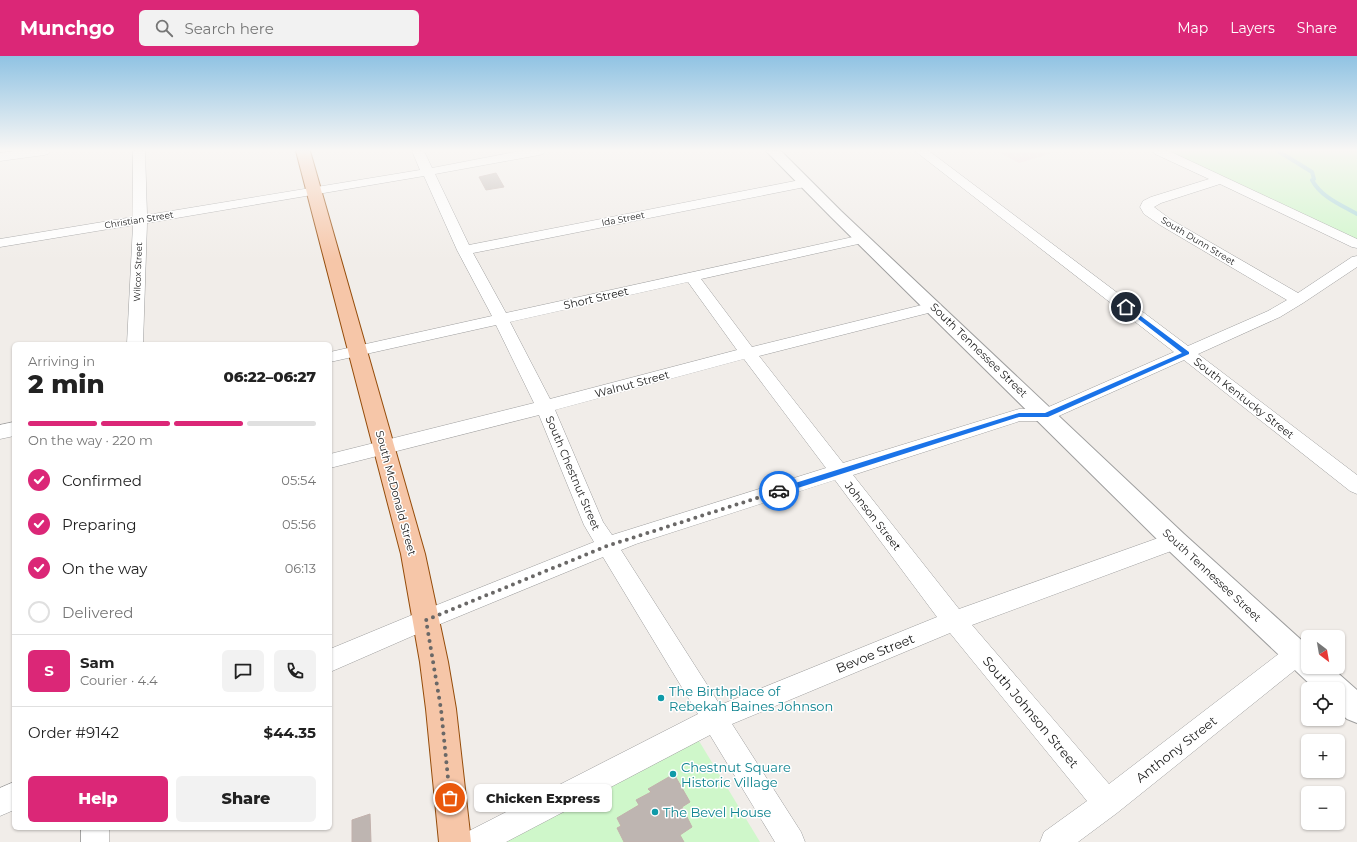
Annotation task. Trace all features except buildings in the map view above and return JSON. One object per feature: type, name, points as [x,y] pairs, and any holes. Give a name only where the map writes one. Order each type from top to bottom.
[{"type":"main road","name":"South McDonald Street","points":[[313,188],[413,554],[441,709],[455,842]]},
{"type":"street","name":"Wilcox Street","points":[[135,342],[140,220],[140,188]]},
{"type":"street","name":"Christian Street","points":[[0,243],[334,188]]},
{"type":"street","name":"South Chestnut Street","points":[[435,188],[464,250],[501,319],[545,407],[594,525],[791,842]]},
{"type":"street","name":"Ida Street","points":[[464,250],[781,188]]},
{"type":"street","name":"South Tennessee Street","points":[[810,188],[1175,541],[1301,658]]},
{"type":"street","name":"South Kentucky Street","points":[[969,188],[1357,486]]},
{"type":"street","name":"South Dunn Street","points":[[1195,188],[1156,200],[1148,204],[1147,207],[1149,211],[1165,222],[1298,300]]},
{"type":"street","points":[[1236,188],[1357,244]]},
{"type":"street","name":"Short Street","points":[[332,357],[862,239]]},
{"type":"street","points":[[332,660],[607,546],[1019,415],[1046,415],[1274,314],[1298,300],[1357,260]]},
{"type":"street","points":[[1340,272],[1357,280]]},
{"type":"street","points":[[692,277],[748,353]]},
{"type":"street","name":"Walnut Street","points":[[332,460],[545,407],[748,353],[934,307]]},
{"type":"street","name":"Johnson Street","points":[[748,353],[954,621]]},
{"type":"street","points":[[0,432],[12,429]]},
{"type":"street","name":"Bevoe Street","points":[[477,842],[715,719],[954,621],[1175,541]]},
{"type":"street","name":"South Johnson Street","points":[[954,621],[1107,803]]},
{"type":"street","name":"Anthony Street","points":[[1054,842],[1301,665]]},
{"type":"street","name":"South Tennessee Street","points":[[1318,674],[1327,682]]},
{"type":"street","points":[[1345,699],[1357,710]]},
{"type":"street","points":[[0,802],[12,797]]},
{"type":"street","points":[[95,830],[95,842]]},
{"type":"green space","points":[[1243,188],[1357,188],[1357,241]]},
{"type":"green space","name":"Chestnut Square Historic Village","points":[[696,736],[760,842],[506,842],[556,812]]},
{"type":"waterway","points":[[1318,188],[1326,196],[1357,214]]},
{"type":"way so far","points":[[450,798],[441,709],[426,620],[630,537],[779,491]]},
{"type":"place","name":"The Birthplace of Rebekah Baines Johnson","points":[[661,698]]},
{"type":"place","name":"Chestnut Square Historic Village","points":[[673,774]]},
{"type":"place","name":"Chicken Express","points":[[450,798]]},
{"type":"place","name":"The Bevel House","points":[[655,812]]},
{"type":"route","points":[[779,491],[1019,415],[1046,415],[1186,353],[1126,307]]}]
